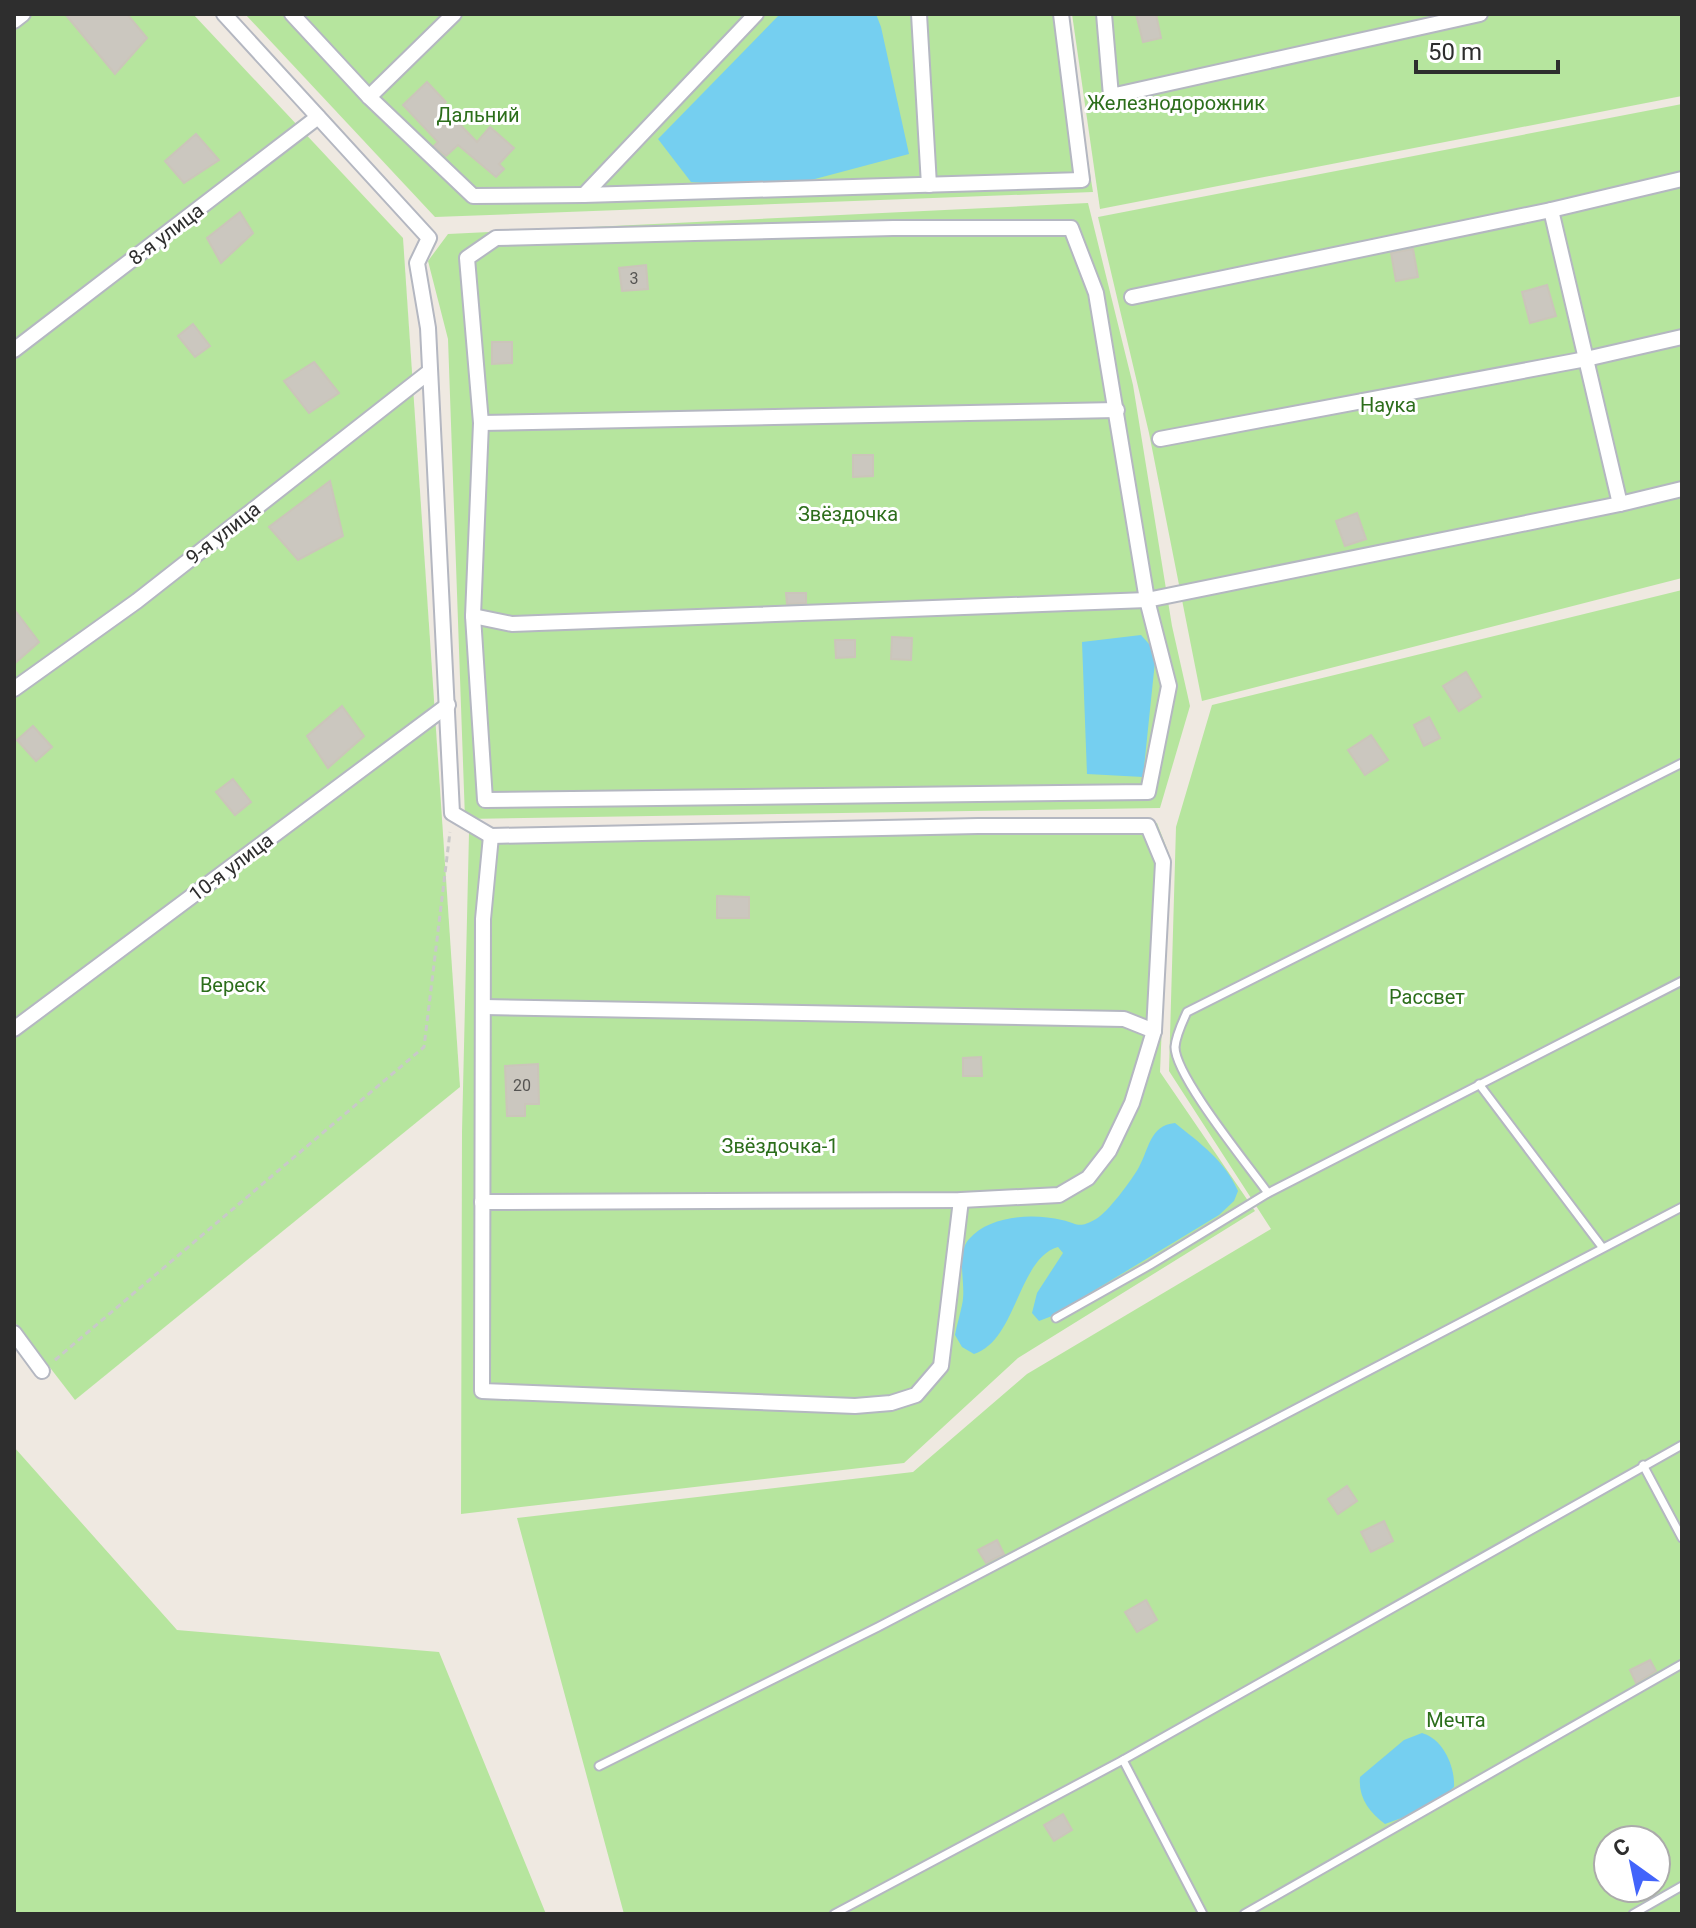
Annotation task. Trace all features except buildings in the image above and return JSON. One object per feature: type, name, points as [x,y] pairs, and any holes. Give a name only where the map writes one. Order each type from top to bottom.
[{"type":"street","points":[[14,21],[23,14]]},
{"type":"street","points":[[224,14],[429,238],[417,263],[428,328],[452,813],[491,836],[978,826],[1148,826],[1163,862],[1154,1031],[1132,1103],[1109,1151],[1088,1178],[1059,1195],[961,1200],[482,1202]]},
{"type":"street","points":[[292,14],[369,97],[473,196],[1082,180],[1061,14]]},
{"type":"street","points":[[369,97],[454,14]]},
{"type":"street","points":[[584,195],[756,14]]},
{"type":"street","points":[[919,14],[929,185]]},
{"type":"street","points":[[1104,14],[1111,96],[1480,14]]},
{"type":"street","name":"8-я улица","points":[[14,350],[318,117]]},
{"type":"street","points":[[1132,297],[1551,210],[1682,179]]},
{"type":"street","points":[[1551,210],[1620,504]]},
{"type":"street","points":[[878,228],[1071,228],[1096,293],[1117,410],[1147,600],[1169,686],[1148,792],[485,800],[473,616],[481,423],[467,258],[496,238],[878,228]]},
{"type":"street","points":[[1160,439],[1586,359],[1682,337]]},
{"type":"street","name":"9-я улица","points":[[14,689],[137,601],[429,372]]},
{"type":"street","points":[[481,423],[1117,410]]},
{"type":"street","points":[[473,616],[512,624],[1147,600],[1682,489]]},
{"type":"street","name":"10-я улица","points":[[14,1029],[448,705]]},
{"type":"street","points":[[491,836],[483,919],[482,1391],[855,1406],[891,1403],[916,1395],[941,1366],[961,1200]]},
{"type":"street","points":[[484,1007],[1124,1019],[1154,1031]]},
{"type":"street","points":[[14,1333],[42,1371]]},
{"type":"lane","points":[[1268,1193],[1184,1074],[1175,1049],[1187,1012],[1682,763]]},
{"type":"lane","points":[[1056,1318],[1268,1193],[1682,981]]},
{"type":"lane","points":[[1479,1084],[1602,1247]]},
{"type":"lane","points":[[599,1766],[878,1627],[1682,1207]]},
{"type":"lane","points":[[834,1914],[1123,1760],[1682,1445]]},
{"type":"lane","points":[[1643,1465],[1682,1538]]},
{"type":"lane","points":[[1244,1914],[1682,1664]]},
{"type":"lane","points":[[1123,1760],[1203,1914]]},
{"type":"lane","points":[[1633,1914],[1682,1886]]},
{"type":"path","points":[[42,1371],[424,1047],[452,813]]},
{"type":"green space","name":"Вереск","points":[[14,14],[193,14],[403,238],[460,1087],[75,1400],[14,1321]]},
{"type":"green space","name":"Дальний","points":[[245,14],[1064,14],[1093,192],[435,217]]},
{"type":"green space","name":"Железнодорожник","points":[[1072,14],[1682,14],[1682,96],[1100,209]]},
{"type":"green space","name":"Наука","points":[[1682,104],[1682,578],[1202,701],[1149,433],[1098,217]]},
{"type":"green space","name":"Звёздочка","points":[[1088,203],[1133,385],[1172,626],[1190,706],[1160,808],[465,819],[448,339],[428,261],[448,234]]},
{"type":"green space","name":"Рассвет","points":[[1682,590],[1682,1914],[624,1914],[517,1518],[913,1472],[1027,1374],[1271,1229],[1169,1071],[1176,827],[1212,705]]},
{"type":"green space","name":"Звёздочка-1","points":[[1157,823],[1169,854],[1160,1072],[1255,1211],[1018,1358],[904,1463],[461,1514],[462,1132],[469,833]]},
{"type":"green space","points":[[14,1447],[177,1630],[439,1652],[546,1914],[14,1914]]},
{"type":"water","points":[[780,14],[876,14],[909,154],[781,188],[691,182],[658,139]]},
{"type":"water","points":[[1141,635],[1156,652],[1143,777],[1087,774],[1082,642]]},
{"type":"water","points":[[1175,1123],[1211,1153],[1233,1180],[1238,1191],[1234,1201],[1219,1215],[1039,1321],[1032,1313],[1037,1293],[1063,1253],[1058,1247],[1045,1254],[1034,1266],[1000,1333],[988,1346],[974,1354],[962,1347],[955,1335],[963,1297],[963,1253],[969,1239],[988,1225],[1012,1218],[1051,1218],[1079,1225],[1096,1219],[1131,1180],[1155,1133]]},
{"type":"water","points":[[1422,1733],[1442,1747],[1452,1771],[1454,1787],[1431,1805],[1385,1824],[1366,1804],[1360,1777],[1404,1740]]},
{"type":"park label","name":"Мечта","points":[[1456,1720]]}]
